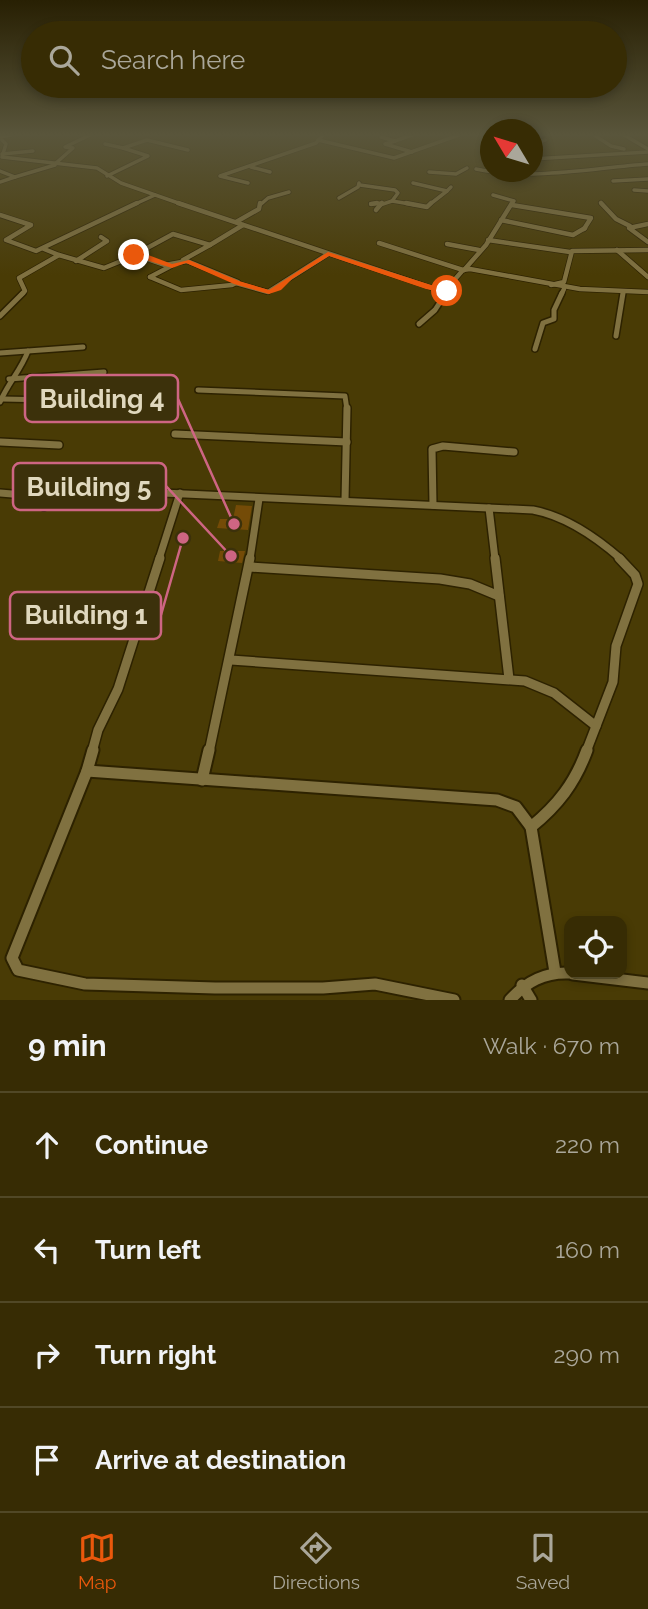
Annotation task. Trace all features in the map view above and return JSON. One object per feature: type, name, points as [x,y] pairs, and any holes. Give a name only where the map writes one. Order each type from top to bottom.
[{"type":"street","points":[[121,182],[428,288],[447,291]]},
{"type":"street","points":[[243,182],[248,183]]},
{"type":"street","points":[[339,198],[359,183],[398,191],[392,201]]},
{"type":"street","points":[[413,183],[447,191]]},
{"type":"street","points":[[371,204],[392,201],[427,207],[451,187]]},
{"type":"street","points":[[634,190],[648,191]]},
{"type":"street","points":[[236,222],[259,209],[260,203],[268,198],[289,191]]},
{"type":"street","points":[[419,324],[435,310],[514,201],[493,194]]},
{"type":"street","points":[[0,215],[31,226],[10,236],[6,241],[33,251],[44,249],[155,195]]},
{"type":"street","points":[[376,210],[382,203]]},
{"type":"street","points":[[601,203],[616,219],[648,242]]},
{"type":"street","points":[[512,205],[591,218],[574,240],[565,287],[554,310],[554,319],[543,323],[535,349]]},
{"type":"street","points":[[501,220],[574,240]]},
{"type":"street","points":[[629,226],[648,224]]},
{"type":"street","points":[[236,283],[200,290],[181,290],[150,277],[243,225]]},
{"type":"street","points":[[97,272],[173,234],[210,245]]},
{"type":"street","points":[[76,261],[107,241],[101,237]]},
{"type":"street","points":[[486,241],[494,239],[571,252],[648,250]]},
{"type":"street","points":[[379,243],[464,270],[546,285],[623,293],[648,292]]},
{"type":"street","points":[[447,244],[480,250]]},
{"type":"street","points":[[44,249],[104,268]]},
{"type":"street","points":[[617,250],[648,277]]},
{"type":"street","points":[[182,260],[236,283],[269,292],[278,289],[289,277],[328,254]]},
{"type":"street","points":[[0,316],[25,291],[19,278],[59,255]]},
{"type":"street","points":[[134,255],[143,255],[172,266]]},
{"type":"street","points":[[616,336],[623,293]]},
{"type":"street","points":[[0,353],[83,347]]},
{"type":"street","points":[[28,351],[21,369],[9,379],[1,394],[1,400],[52,400]]},
{"type":"street","points":[[21,369],[33,378]]},
{"type":"street","points":[[9,379],[104,372]]},
{"type":"street","points":[[198,390],[346,397],[349,419],[345,500]]},
{"type":"street","points":[[175,434],[347,442]]},
{"type":"street","points":[[0,442],[59,445]]},
{"type":"street","points":[[433,505],[432,449],[443,446],[514,452]]},
{"type":"street","points":[[0,493],[36,496],[34,502],[44,507]]},
{"type":"street","points":[[163,493],[516,508],[544,512],[562,520],[618,557],[638,577],[638,584],[616,646],[613,682],[577,777],[548,813],[531,827]]},
{"type":"street","points":[[180,493],[118,689],[98,730],[87,771],[12,958],[18,970],[85,984],[242,988],[375,984],[454,1000]]},
{"type":"street","points":[[202,780],[250,567],[259,499]]},
{"type":"street","points":[[489,508],[509,679]]},
{"type":"street","points":[[250,567],[379,577],[445,578],[472,583],[499,596]]},
{"type":"street","points":[[231,660],[509,679],[544,686],[575,707],[596,726]]},
{"type":"street","points":[[87,771],[497,800],[516,807],[531,827],[555,971]]},
{"type":"street","points":[[510,1000],[522,985],[555,971],[564,973]]},
{"type":"street","points":[[614,979],[648,983]]},
{"type":"street","points":[[522,985],[531,1000]]},
{"type":"building","points":[[236,505],[252,506],[248,530],[217,528],[220,519],[233,519]]},
{"type":"building","points":[[220,551],[245,551],[242,563],[218,561]]},
{"type":"place","name":"Building 4","points":[[234,524]]},
{"type":"place","name":"Building 1","points":[[183,538]]},
{"type":"place","name":"Building 5","points":[[231,556]]},
{"type":"route","points":[[134,255],[143,255],[172,266],[182,260],[187,261],[238,282],[236,283],[269,292],[278,289],[289,277],[328,254],[428,288],[447,291]]}]
